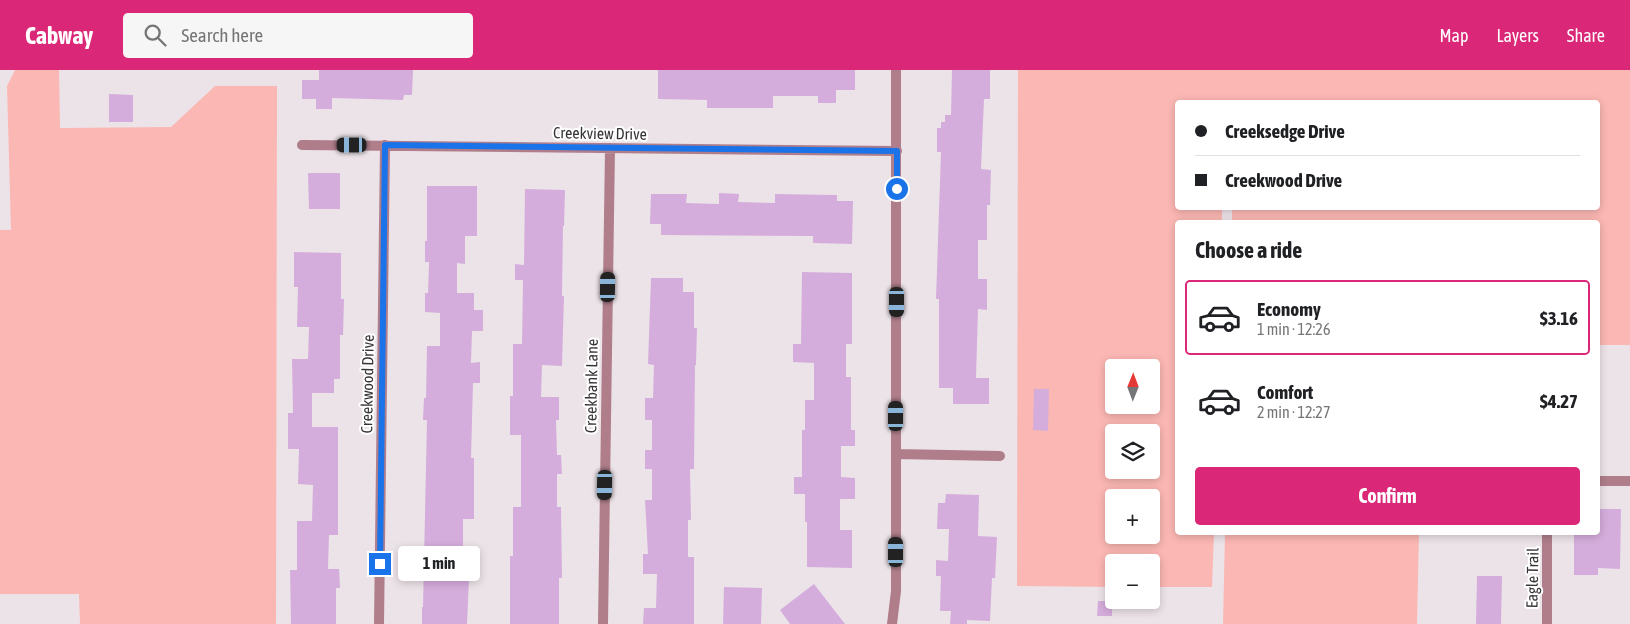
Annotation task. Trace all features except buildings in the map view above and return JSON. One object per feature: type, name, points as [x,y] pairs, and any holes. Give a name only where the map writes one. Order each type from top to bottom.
[{"type":"street","points":[[892,624],[896,591],[896,70]]},
{"type":"street","name":"Creekview Drive","points":[[302,144],[897,151]]},
{"type":"street","name":"Creekwood Drive","points":[[379,624],[385,145]]},
{"type":"street","name":"Creekbank Lane","points":[[603,624],[610,148]]},
{"type":"street","points":[[896,454],[1000,456]]},
{"type":"street","points":[[1600,481],[1630,481]]},
{"type":"street","name":"Eagle Trail","points":[[1546,624],[1547,535]]},
{"type":"shaded area","points":[[15,70],[59,70],[60,128],[171,127],[215,86],[277,86],[276,624],[80,624],[79,594],[0,594],[0,230],[11,230],[7,86]]},
{"type":"shaded area","points":[[1018,70],[1630,70],[1630,345],[1600,345],[1600,220],[1232,220],[1232,210],[1600,210],[1600,100],[1175,100],[1175,210],[1222,210],[1222,220],[1175,220],[1175,535],[1214,535],[1212,587],[1160,587],[1160,554],[1105,554],[1105,587],[1017,586]]},
{"type":"shaded area","points":[[1225,535],[1419,535],[1417,624],[1223,624]]},
{"type":"route","points":[[380,564],[385,145],[897,151],[897,189]]}]
